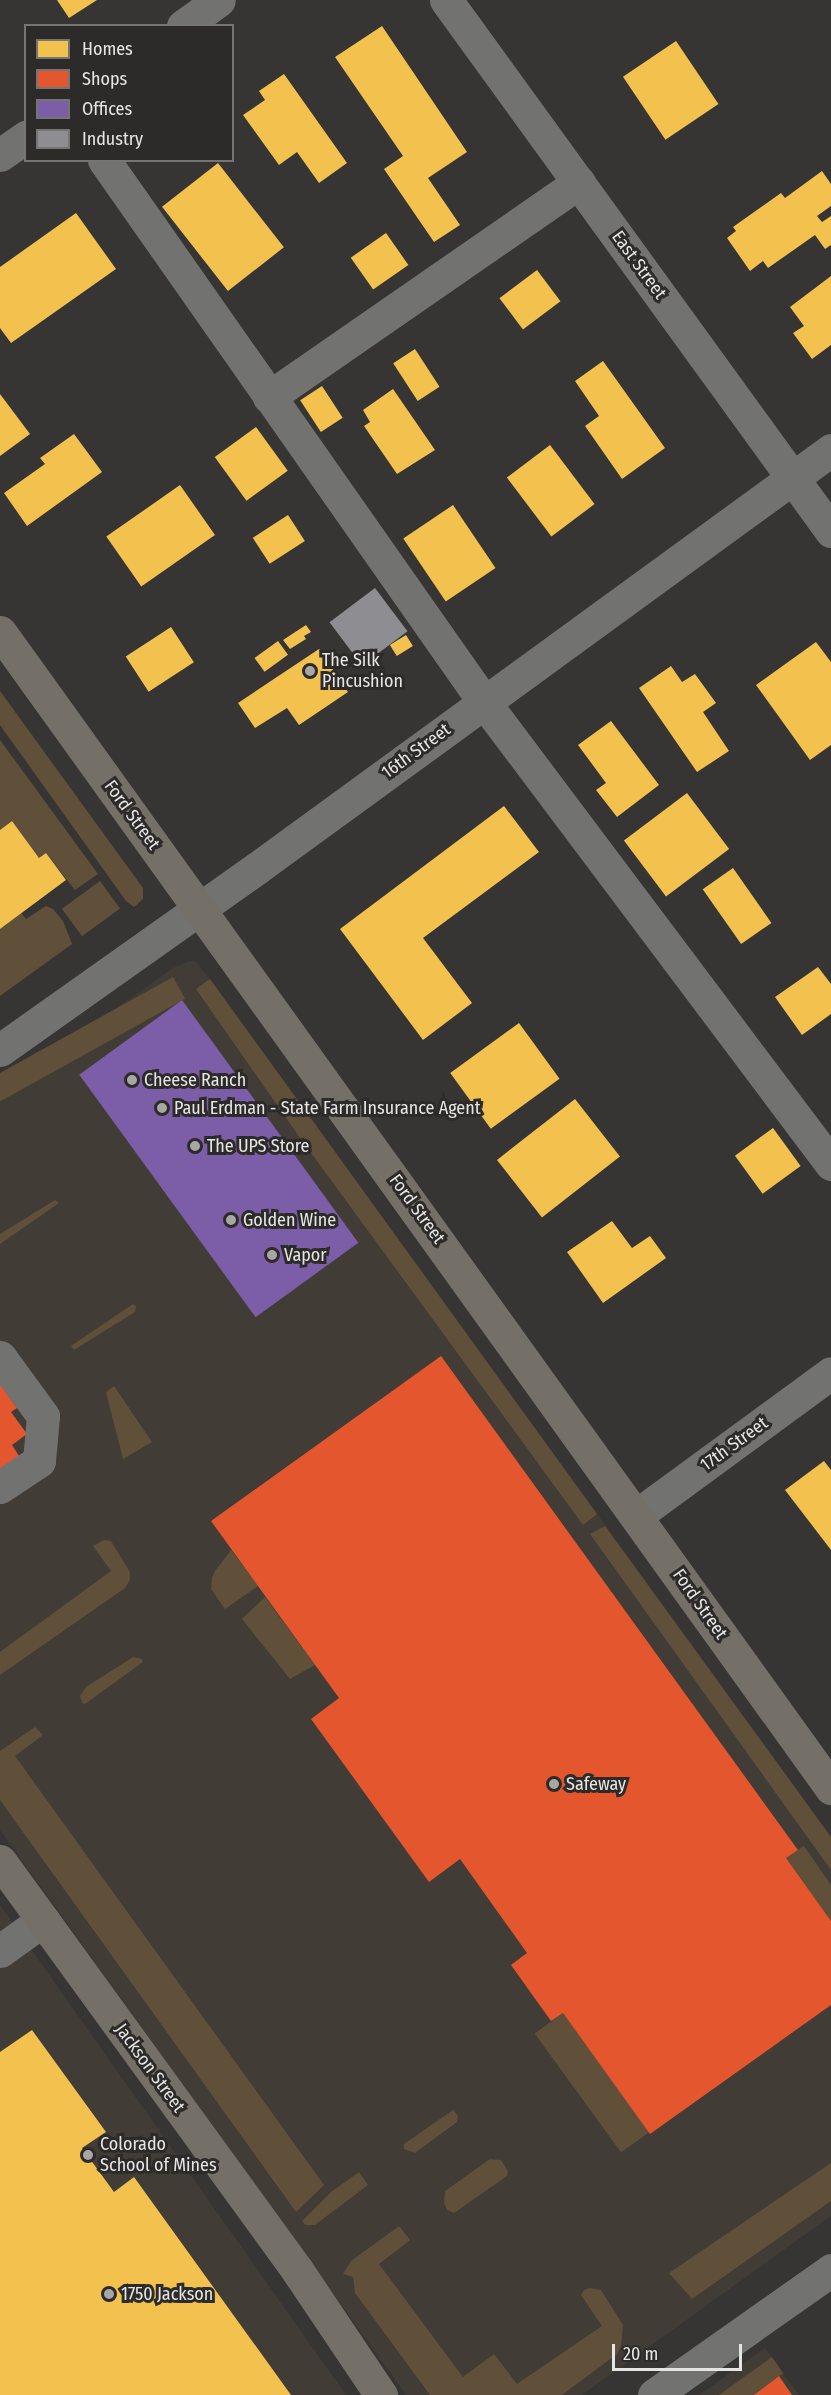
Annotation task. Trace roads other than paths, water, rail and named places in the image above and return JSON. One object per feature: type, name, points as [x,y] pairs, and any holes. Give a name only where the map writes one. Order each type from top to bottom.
[{"type":"main road","name":"Ford Street","points":[[0,632],[637,1515],[831,1788]]},
{"type":"main road","name":"Jackson Street","points":[[0,1861],[297,2270],[381,2395]]},
{"type":"street","points":[[186,24],[219,0]]},
{"type":"street","name":"East Street","points":[[446,0],[831,531]]},
{"type":"street","points":[[0,155],[24,138]]},
{"type":"street","points":[[105,162],[484,702],[831,1164]]},
{"type":"street","points":[[269,397],[579,182]]},
{"type":"street","name":"16th Street","points":[[0,1050],[831,450]]},
{"type":"street","points":[[0,1357],[43,1416],[39,1461],[0,1487]]},
{"type":"street","name":"17th Street","points":[[637,1515],[831,1373]]},
{"type":"street","points":[[0,1951],[43,1920]]},
{"type":"street","points":[[654,2395],[831,2270]]},
{"type":"place","name":"The Silk Pincushion","points":[[310,671]]},
{"type":"place","name":"Cheese Ranch","points":[[132,1080]]},
{"type":"place","name":"Paul Erdman - State Farm Insurance Agent","points":[[162,1108]]},
{"type":"place","name":"The UPS Store","points":[[195,1146]]},
{"type":"place","name":"Golden Wine","points":[[231,1220]]},
{"type":"place","name":"Vapor","points":[[272,1255]]},
{"type":"place","name":"Safeway","points":[[554,1784]]},
{"type":"place","name":"Colorado School of Mines","points":[[88,2155]]},
{"type":"place","name":"1750 Jackson","points":[[109,2294]]}]
